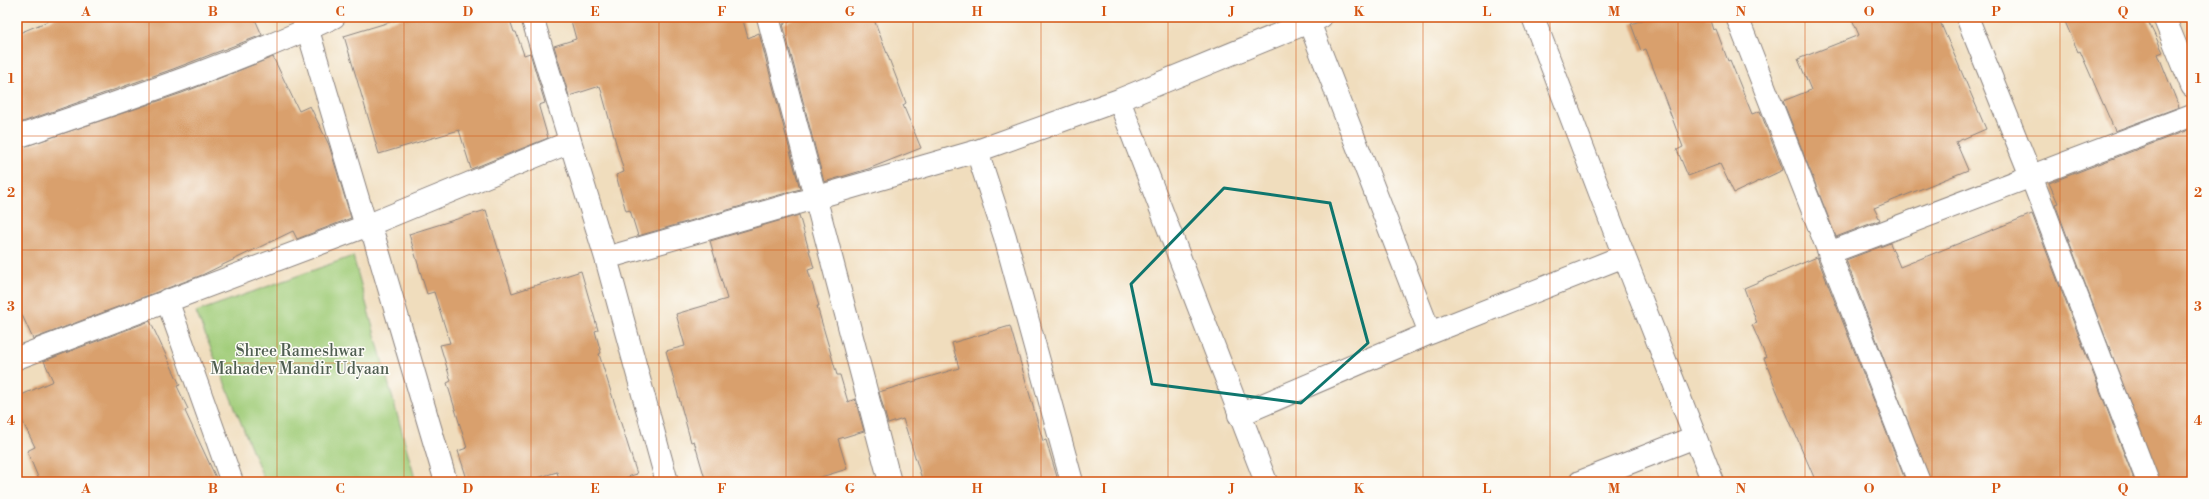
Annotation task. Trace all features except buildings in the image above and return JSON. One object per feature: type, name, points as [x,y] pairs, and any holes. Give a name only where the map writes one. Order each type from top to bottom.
[{"type":"street","points":[[17,137],[162,88],[306,23],[334,17]]},
{"type":"street","points":[[532,17],[606,258],[667,482]]},
{"type":"street","points":[[768,17],[814,198],[890,482]]},
{"type":"street","points":[[1533,17],[1624,256],[1714,482]]},
{"type":"street","points":[[1737,17],[1919,482]]},
{"type":"street","points":[[1967,17],[2031,176],[2148,482]]},
{"type":"street","points":[[2164,17],[2192,86]]},
{"type":"street","points":[[606,258],[977,151],[1119,100],[1315,19],[1430,332]]},
{"type":"street","points":[[306,23],[366,226],[374,238],[446,482]]},
{"type":"street","points":[[1119,100],[1266,482]]},
{"type":"street","points":[[1829,253],[2192,115]]},
{"type":"street","points":[[17,358],[366,226],[570,142]]},
{"type":"street","points":[[977,151],[1005,237],[1072,482]]},
{"type":"street","points":[[1239,415],[1430,332],[1624,256]]},
{"type":"street","points":[[167,300],[232,482]]},
{"type":"street","points":[[1580,482],[1695,437]]},
{"type":"highlighted area","points":[[1224,188],[1330,203],[1368,343],[1301,403],[1152,384],[1131,284]]},
{"type":"green space","name":"Shree Rameshwar Mahadev Mandir Udyaan","points":[[353,256],[416,482],[265,482],[196,312]]}]
